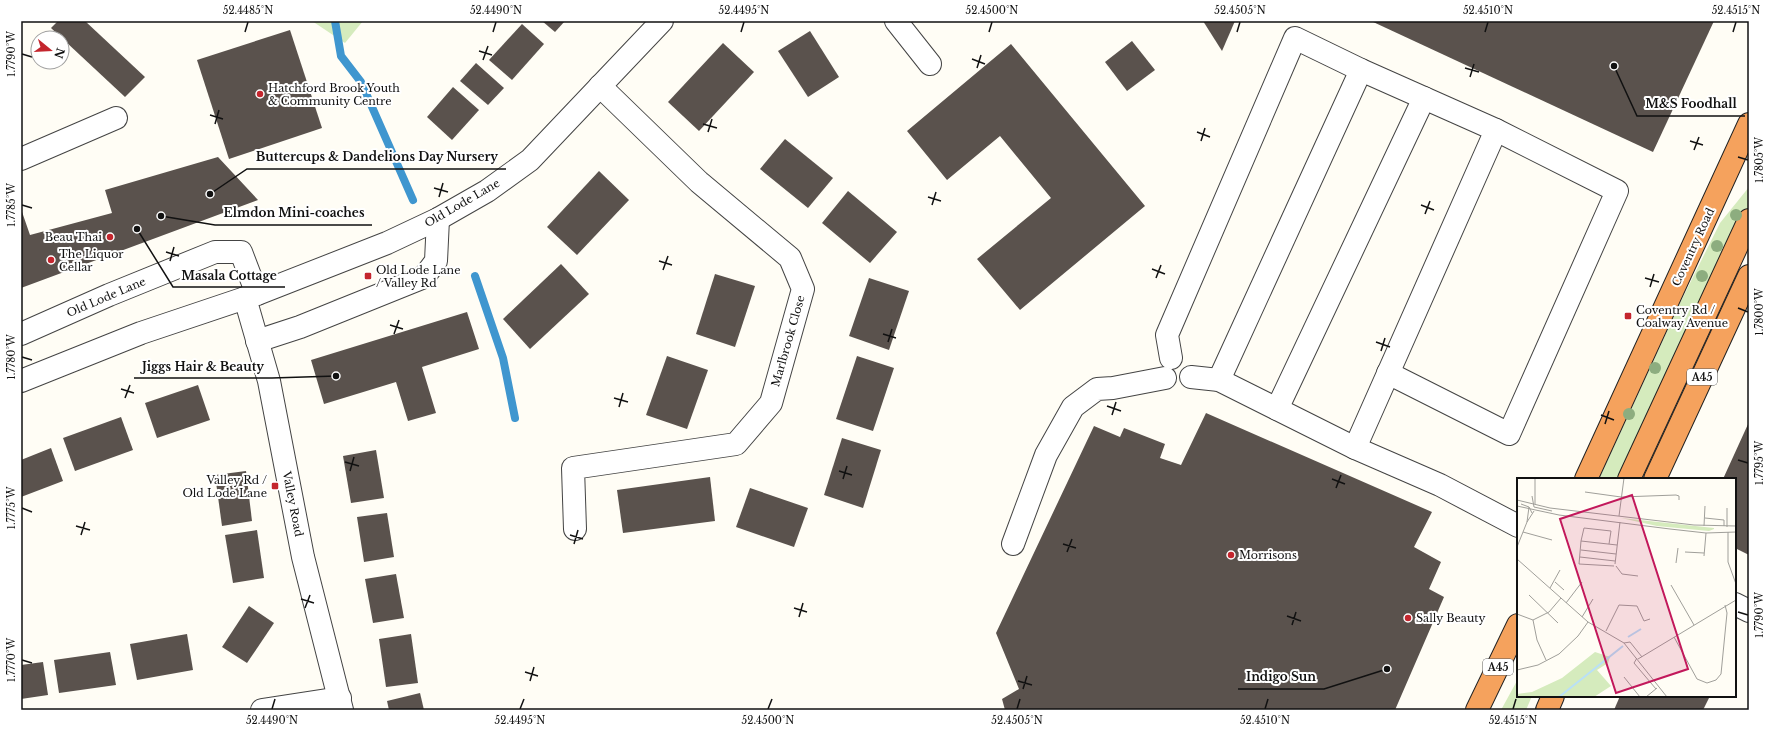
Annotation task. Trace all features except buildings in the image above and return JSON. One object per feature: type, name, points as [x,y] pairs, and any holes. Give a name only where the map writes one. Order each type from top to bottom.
[{"type":"highway","name":"Coventry Road","points":[[1586,478],[1749,124]]},
{"type":"highway","points":[[1732,163],[1749,150]]},
{"type":"highway","points":[[1629,478],[1749,220]]},
{"type":"highway","name":"A45","points":[[1655,478],[1749,276]]},
{"type":"highway","name":"A45","points":[[1477,710],[1517,626]]},
{"type":"highway","points":[[1496,671],[1517,652]]},
{"type":"highway","points":[[1547,710],[1553,697]]},
{"type":"street","name":"Old Lode Lane","points":[[21,381],[142,333],[251,296],[388,244],[438,219],[487,191],[530,160],[662,21]]},
{"type":"street","points":[[896,21],[930,64]]},
{"type":"street","points":[[1171,358],[1167,335],[1295,38],[1361,70],[1496,130],[1617,191],[1509,434],[1388,373]]},
{"type":"street","points":[[1218,380],[1361,70]]},
{"type":"street","name":"Marlbrook Close","points":[[575,529],[573,468],[736,444],[770,403],[803,289],[790,258],[699,182],[600,86]]},
{"type":"street","points":[[1277,409],[1424,98]]},
{"type":"street","points":[[21,159],[116,118]]},
{"type":"street","points":[[1355,448],[1496,130]]},
{"type":"street","points":[[257,341],[300,327],[424,277],[436,261],[438,219]]},
{"type":"street","name":"Old Lode Lane","points":[[21,334],[109,295],[215,252],[241,252],[251,296]]},
{"type":"street","name":"Valley Road","points":[[251,296],[257,341],[269,381],[303,557],[341,704]]},
{"type":"street","points":[[1176,356],[1185,359],[1191,367],[1191,377],[1185,384],[1176,386],[1167,382],[1163,374],[1164,365],[1171,358],[1176,356]]},
{"type":"street","points":[[1191,377],[1218,380],[1355,448],[1440,485],[1517,525]]},
{"type":"street","points":[[1012,544],[1046,455],[1073,406],[1097,389],[1113,388],[1165,378]]},
{"type":"street","points":[[1736,604],[1749,611]]},
{"type":"street","points":[[262,710],[341,704]]},
{"type":"green space","points":[[312,21],[363,21],[345,43]]},
{"type":"green space","points":[[1749,187],[1749,213],[1619,478],[1599,478],[1681,301],[1720,223]]},
{"type":"green space","points":[[1517,681],[1517,697],[1532,697],[1526,710],[1501,710]]},
{"type":"waterway","points":[[335,21],[341,56],[361,82],[413,200]]},
{"type":"waterway","points":[[475,276],[503,358],[515,418]]},
{"type":"place","name":"M&S Foodhall","points":[[1614,66]]},
{"type":"place","name":"Hatchford Brook Youth & Community Centre","points":[[260,94]]},
{"type":"place","name":"Buttercups & Dandelions Day Nursery","points":[[210,194]]},
{"type":"place","name":"Elmdon Mini-coaches","points":[[161,216]]},
{"type":"place","name":"Masala Cottage","points":[[137,229]]},
{"type":"place","name":"Beau Thai","points":[[110,237]]},
{"type":"place","name":"The Liquor Cellar","points":[[51,260]]},
{"type":"place","name":"Old Lode Lane / Valley Rd","points":[[368,276]]},
{"type":"place","name":"Coventry Rd / Coalway Avenue","points":[[1628,316]]},
{"type":"place","name":"Jiggs Hair & Beauty","points":[[336,376]]},
{"type":"place","name":"Valley Rd / Old Lode Lane","points":[[275,486]]},
{"type":"place","name":"Morrisons","points":[[1231,555]]},
{"type":"place","name":"Sally Beauty","points":[[1408,618]]},
{"type":"place","name":"Indigo Sun","points":[[1387,669]]}]
